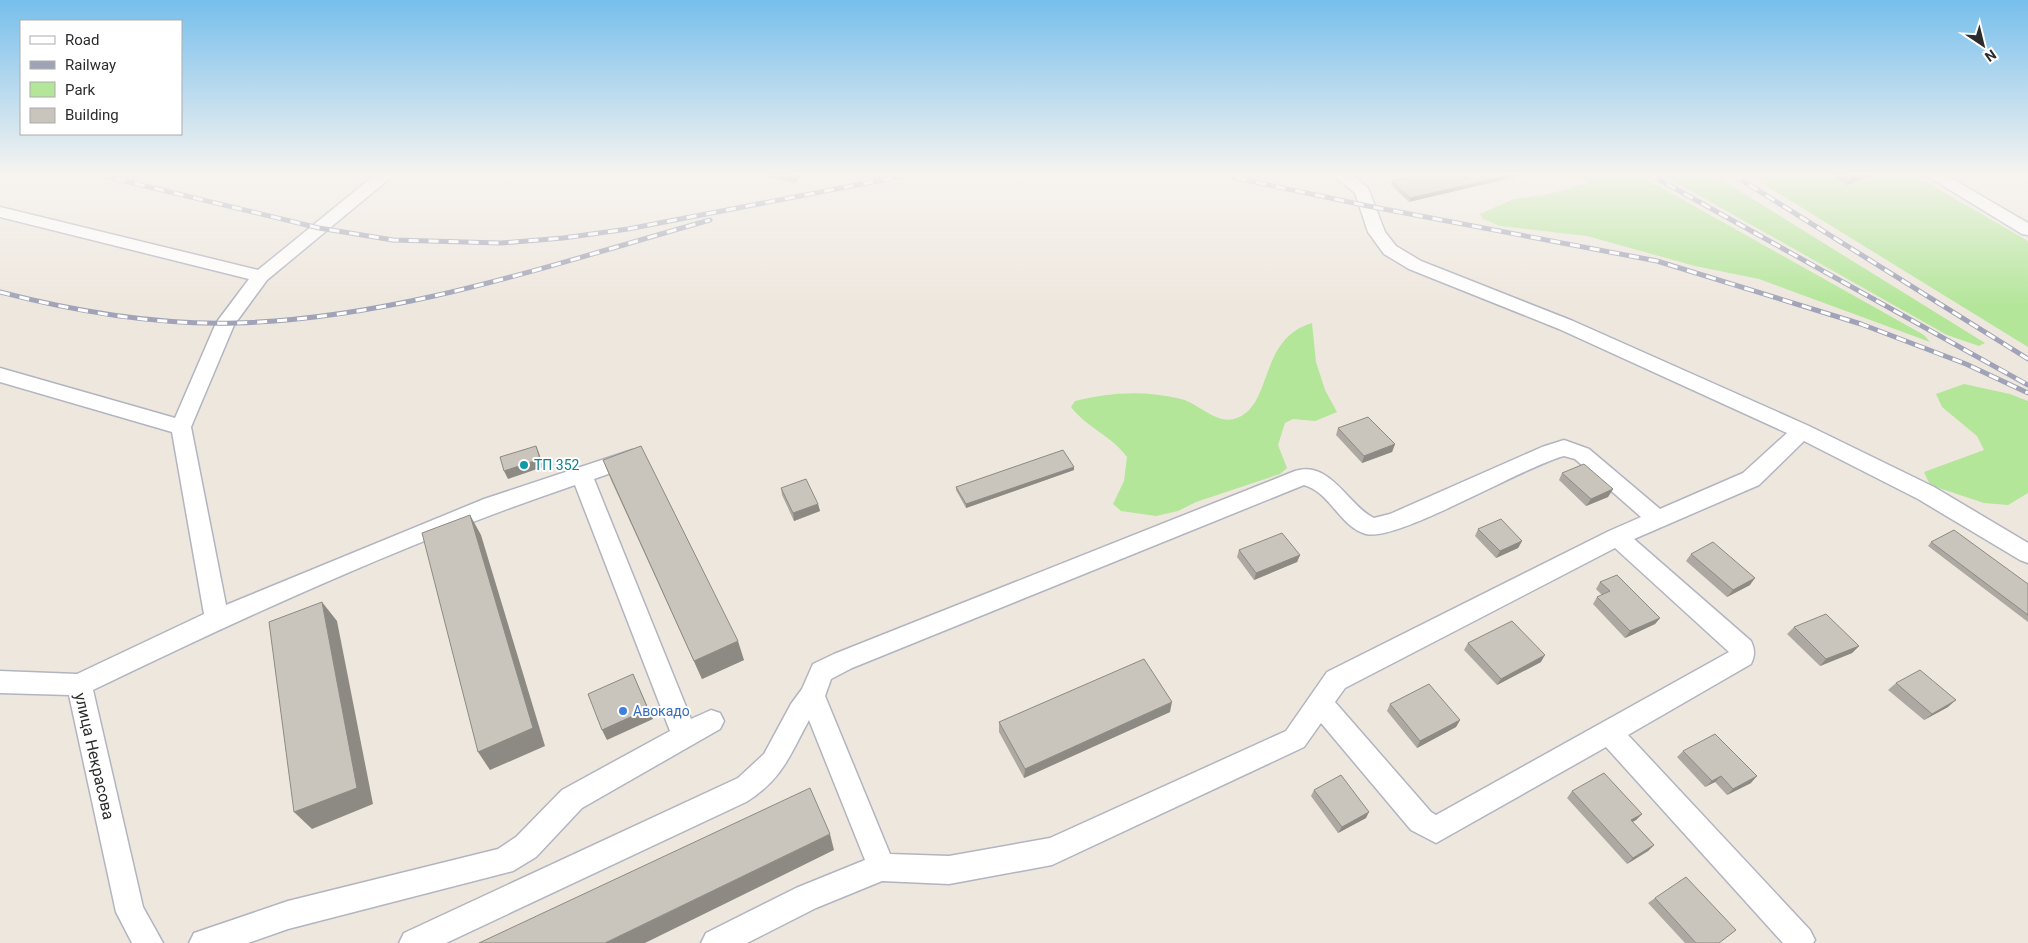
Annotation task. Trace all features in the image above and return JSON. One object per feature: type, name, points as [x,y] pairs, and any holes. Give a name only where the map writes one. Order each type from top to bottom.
[{"type":"street","points":[[24,218],[260,276]]},
{"type":"street","points":[[217,619],[181,427],[224,323],[260,276],[332,218]]},
{"type":"street","points":[[1372,218],[1377,232],[1390,250],[1414,265],[1566,325],[1802,431],[1926,493],[2028,554]]},
{"type":"street","points":[[2007,218],[2028,230]]},
{"type":"street","points":[[0,375],[181,427]]},
{"type":"street","points":[[716,943],[806,898],[882,867],[949,870],[1052,852],[1295,739],[1336,680],[1617,537],[1656,518],[1750,478],[1802,431]]},
{"type":"street","points":[[414,943],[728,797],[756,782],[773,763],[802,707],[812,696],[822,672],[843,661],[1303,476],[1322,484],[1361,522],[1374,527],[1396,521],[1549,452],[1564,448],[1582,454],[1656,518]]},
{"type":"street","name":"улица Некрасова","points":[[148,943],[130,912],[79,685],[217,619],[492,505],[582,476],[641,454]]},
{"type":"street","points":[[582,476],[685,736]]},
{"type":"street","points":[[1320,703],[1421,821],[1436,830],[1742,657],[1742,648],[1617,537]]},
{"type":"street","points":[[0,682],[79,685]]},
{"type":"street","points":[[812,696],[882,867]]},
{"type":"street","points":[[204,943],[288,915],[503,861],[526,847],[572,799],[711,721]]},
{"type":"street","points":[[1609,732],[1800,940]]},
{"type":"green space","points":[[1715,218],[1924,335],[1930,342],[1759,279],[1695,266],[1587,236],[1500,226],[1483,219]]},
{"type":"green space","points":[[1739,218],[1783,218],[1985,343],[1979,346],[1947,335]]},
{"type":"green space","points":[[1818,218],[1988,218],[2028,241],[2028,347]]},
{"type":"green space","points":[[1312,323],[1316,362],[1325,390],[1337,412],[1315,421],[1293,419],[1285,423],[1278,445],[1287,468],[1280,474],[1196,502],[1178,511],[1156,516],[1121,511],[1113,504],[1124,481],[1127,457],[1114,443],[1077,414],[1071,407],[1075,401],[1115,394],[1154,394],[1187,401],[1221,419],[1234,419],[1247,412],[1255,402],[1282,343],[1294,331]]},
{"type":"green space","points":[[1964,384],[2010,394],[2028,401],[2028,493],[2008,505],[1984,503],[1930,485],[1924,472],[1984,450],[1977,436],[1942,407],[1936,394]]},
{"type":"building","points":[[1368,417],[1395,444],[1364,456],[1338,428]]},
{"type":"building","points":[[536,446],[540,459],[504,471],[500,457]]},
{"type":"building","points":[[641,446],[738,641],[694,661],[603,460]]},
{"type":"building","points":[[1063,450],[1074,467],[966,504],[956,487]]},
{"type":"building","points":[[1584,464],[1613,489],[1591,499],[1562,473]]},
{"type":"building","points":[[806,479],[818,504],[793,513],[781,488]]},
{"type":"building","points":[[470,515],[533,728],[478,752],[422,533]]},
{"type":"building","points":[[1501,519],[1522,541],[1500,551],[1478,529]]},
{"type":"building","points":[[1954,530],[2028,584],[2028,615],[1931,542]]},
{"type":"building","points":[[1282,533],[1300,555],[1256,573],[1239,550]]},
{"type":"building","points":[[1713,542],[1755,578],[1733,590],[1691,554]]},
{"type":"building","points":[[1617,575],[1660,618],[1630,631],[1597,597],[1610,591],[1600,582]]},
{"type":"building","points":[[322,602],[357,788],[294,812],[269,622]]},
{"type":"building","points":[[1826,614],[1859,646],[1826,659],[1794,627]]},
{"type":"building","points":[[1512,621],[1545,655],[1501,679],[1468,643]]},
{"type":"building","points":[[1144,659],[1172,702],[1025,769],[999,722]]},
{"type":"building","points":[[1920,670],[1956,700],[1932,714],[1896,683]]},
{"type":"building","name":"Авокадо","points":[[633,674],[648,709],[602,730],[588,694]]},
{"type":"building","points":[[1429,684],[1460,720],[1420,741],[1390,704]]},
{"type":"building","points":[[1715,734],[1757,776],[1733,789],[1721,776],[1712,781],[1683,751]]},
{"type":"building","points":[[1604,773],[1642,814],[1631,820],[1654,845],[1633,858],[1572,791]]},
{"type":"building","points":[[1341,775],[1369,812],[1342,827],[1314,790]]},
{"type":"building","points":[[810,788],[830,834],[605,943],[479,943]]},
{"type":"building","points":[[1686,877],[1736,930],[1719,943],[1696,943],[1655,898]]},
{"type":"railway","points":[[278,218],[319,228],[393,240],[501,243],[563,238],[628,229],[685,218]]},
{"type":"railway","points":[[1431,218],[1657,261],[1861,324],[1966,364],[2028,393]]},
{"type":"railway","points":[[1728,218],[2028,385]]},
{"type":"railway","points":[[1802,218],[2028,359]]},
{"type":"railway","points":[[0,292],[87,311],[176,322],[235,323],[296,319],[356,311],[476,286],[710,220]]},
{"type":"place","name":"ТП 352","points":[[524,465]]},
{"type":"place","name":"Авокадо","points":[[623,711]]}]
